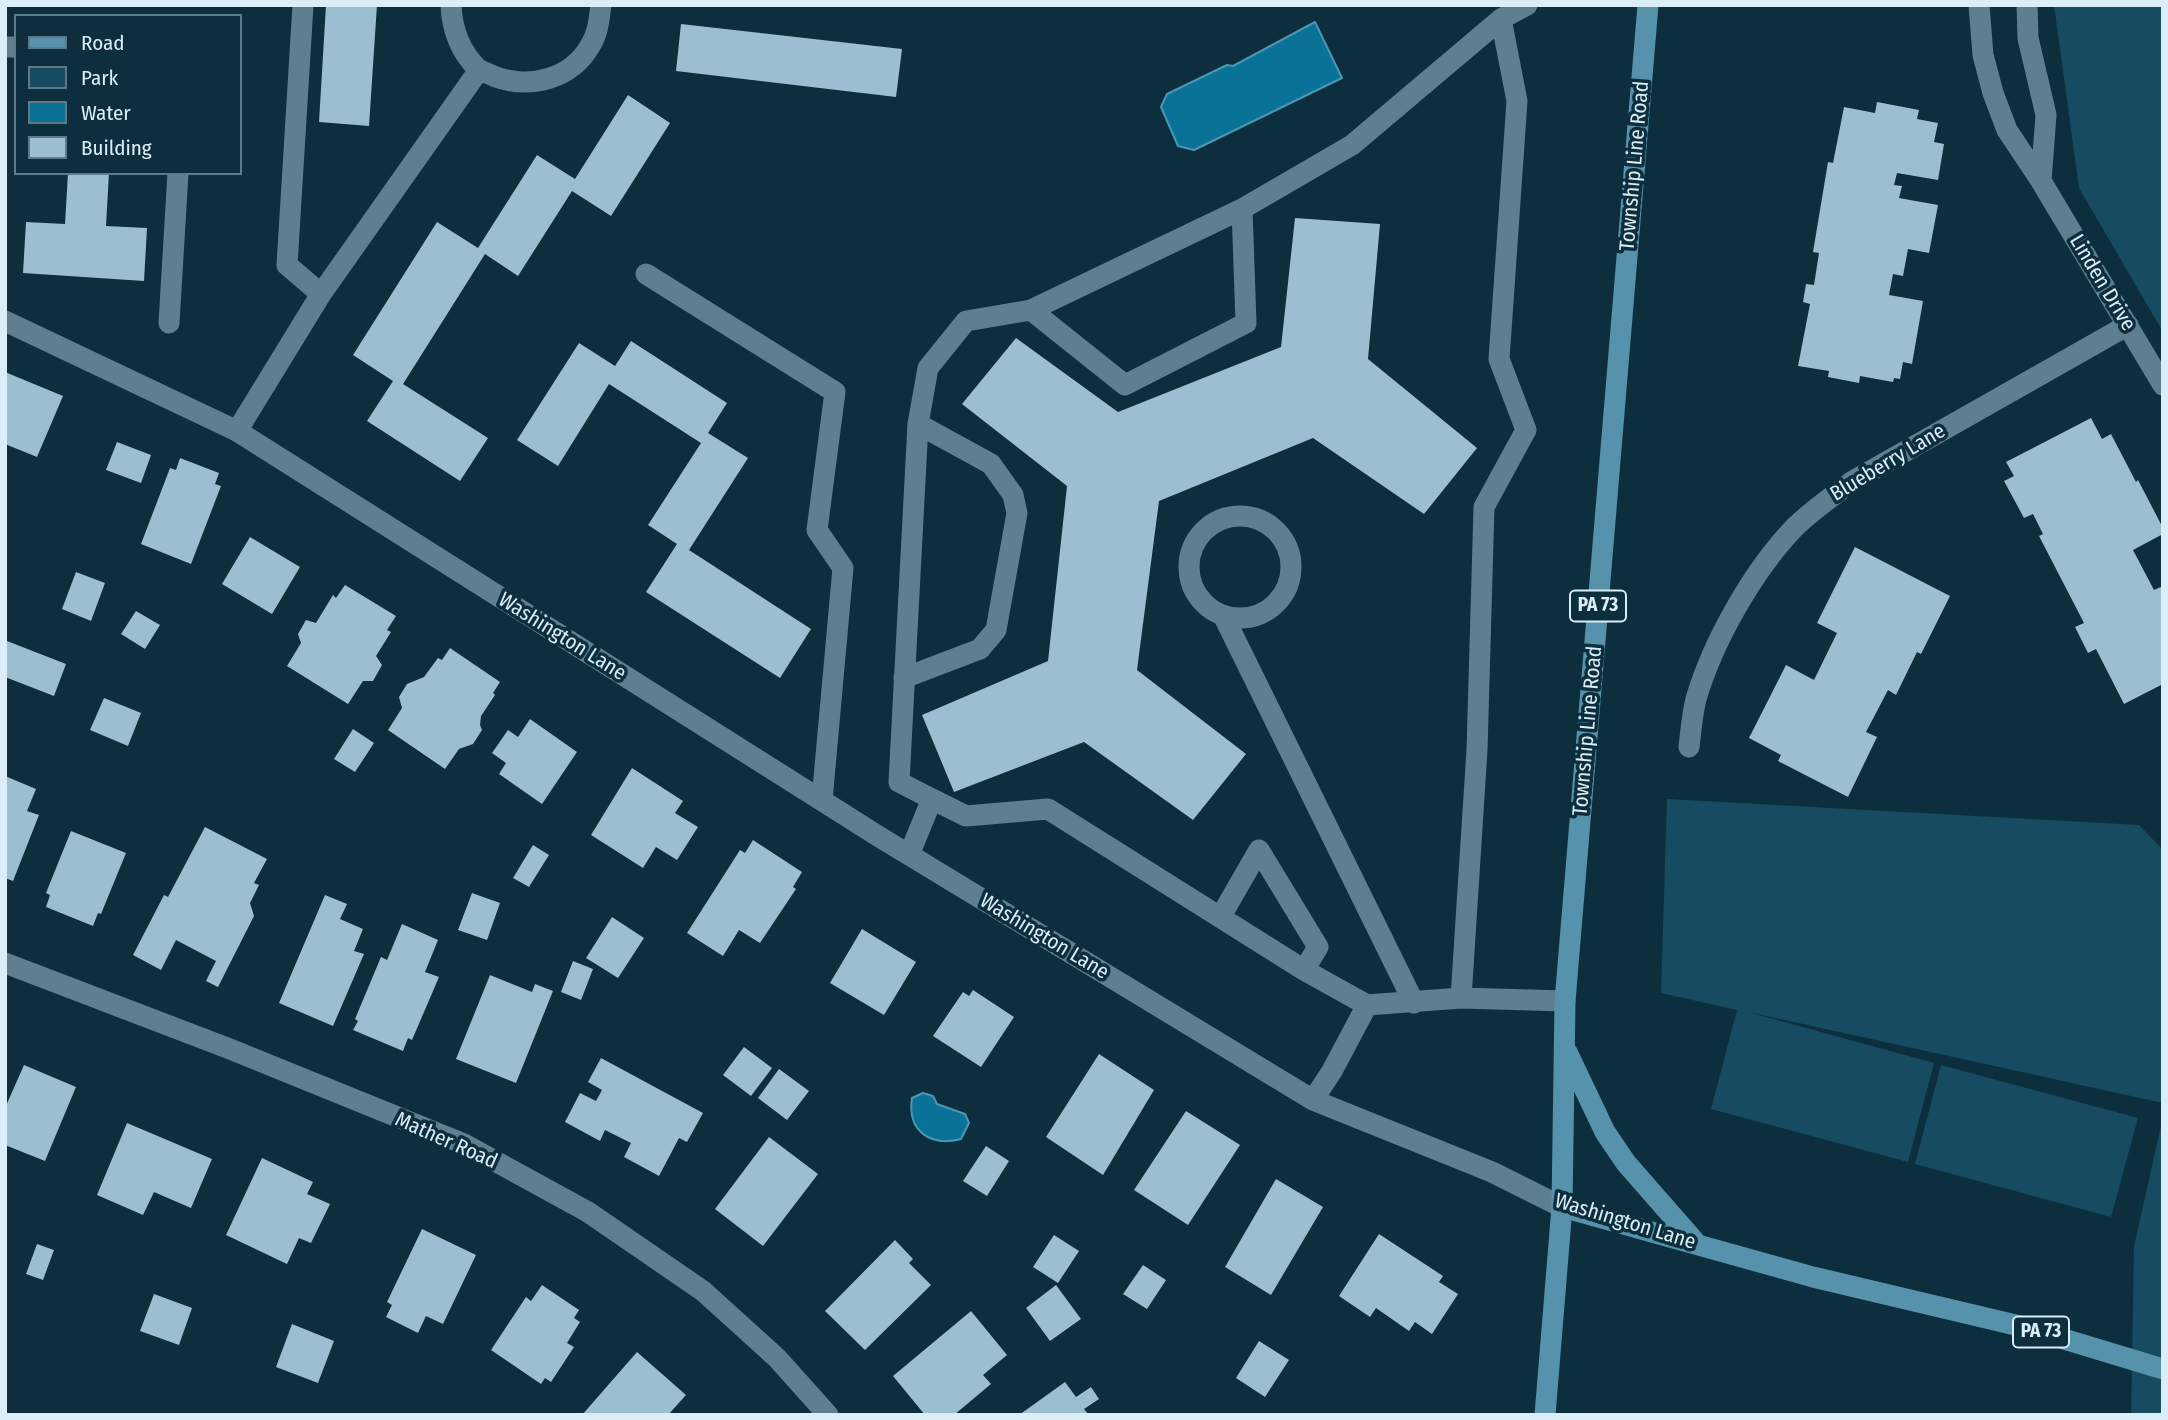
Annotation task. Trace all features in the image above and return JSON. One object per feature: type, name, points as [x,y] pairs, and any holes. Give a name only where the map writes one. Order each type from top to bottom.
[{"type":"main road","name":"Township Line Road","points":[[1545,1415],[1562,1207],[1565,1001],[1648,5]]},
{"type":"main road","points":[[1564,1048],[1605,1132],[1626,1163],[1696,1243]]},
{"type":"main road","name":"Washington Lane","points":[[1562,1207],[1813,1277],[2024,1327],[2163,1369]]},
{"type":"street","points":[[303,5],[287,265],[321,294]]},
{"type":"street","points":[[451,5],[451,20],[458,41],[479,70],[507,80],[526,83],[563,73],[578,62],[598,29],[601,5]]},
{"type":"street","points":[[1527,5],[1501,19],[1352,145],[1242,209],[1031,310],[967,321],[928,369],[918,424],[899,782],[966,816],[1048,809],[1304,970],[1367,1005],[1461,998],[1565,1001]]},
{"type":"street","name":"Linden Drive","points":[[1979,5],[1983,55],[2007,130],[2041,181],[2163,385]]},
{"type":"street","points":[[2026,5],[2028,38],[2046,116],[2041,181]]},
{"type":"street","points":[[1461,998],[1477,750],[1484,507],[1526,430],[1499,359],[1517,101],[1501,19]]},
{"type":"street","points":[[237,431],[321,294],[479,70]]},
{"type":"street","points":[[169,323],[178,175]]},
{"type":"street","points":[[1031,310],[1125,385],[1246,323],[1242,209]]},
{"type":"street","points":[[646,274],[835,392],[817,530],[843,568],[822,800]]},
{"type":"street","name":"Washington Lane","points":[[5,321],[237,431],[909,855],[1313,1100],[1492,1172],[1562,1207]]},
{"type":"street","name":"Blueberry Lane","points":[[1689,747],[1696,701],[1720,639],[1758,574],[1796,526],[1853,481],[2128,325]]},
{"type":"street","points":[[904,678],[980,649],[996,630],[1017,513],[1013,495],[991,464],[918,424]]},
{"type":"street","points":[[1223,615],[1240,618],[1257,615],[1272,607],[1283,595],[1290,579],[1291,562],[1278,532],[1249,516],[1232,516],[1204,531],[1194,545],[1190,561],[1191,577],[1197,593],[1208,607],[1223,615],[1414,1003]]},
{"type":"street","points":[[909,855],[932,799]]},
{"type":"street","points":[[1221,916],[1259,850],[1318,947],[1304,970]]},
{"type":"street","name":"Mather Road","points":[[5,963],[230,1049],[464,1144],[589,1212],[703,1291],[777,1358],[828,1415]]},
{"type":"street","points":[[1313,1100],[1332,1071],[1367,1005]]},
{"type":"green space","points":[[2054,5],[2163,5],[2163,332],[2079,188]]},
{"type":"green space","points":[[1667,799],[2139,825],[2163,850],[2163,1103],[1748,1012],[1934,1063],[1908,1162],[1711,1109],[1737,1010],[1661,993]]},
{"type":"green space","points":[[1941,1065],[2138,1118],[2111,1217],[1915,1164]]},
{"type":"green space","points":[[2163,1117],[2163,1415],[2131,1415],[2134,1246]]},
{"type":"water","points":[[1315,22],[1342,78],[1194,150],[1178,146],[1161,107],[1167,94],[1227,65],[1233,66]]},
{"type":"water","points":[[923,1093],[933,1096],[937,1104],[965,1114],[969,1123],[961,1139],[940,1141],[923,1134],[917,1128],[911,1110],[912,1098]]},
{"type":"building","points":[[326,5],[377,5],[369,126],[319,122]]},
{"type":"building","points":[[681,24],[902,49],[896,97],[676,71]]},
{"type":"building","points":[[628,95],[670,123],[611,216],[572,191],[518,276],[485,254],[403,384],[488,438],[460,481],[367,421],[393,381],[353,355],[437,222],[478,248],[537,155],[575,179]]},
{"type":"building","points":[[1877,102],[1919,110],[1917,119],[1938,123],[1934,142],[1944,144],[1938,180],[1897,173],[1894,185],[1902,186],[1899,198],[1938,205],[1929,253],[1908,249],[1903,276],[1893,274],[1889,295],[1923,301],[1912,364],[1903,362],[1900,379],[1894,378],[1893,382],[1860,376],[1859,383],[1828,377],[1829,371],[1798,366],[1810,304],[1803,302],[1806,284],[1814,285],[1819,253],[1813,252],[1828,162],[1833,163],[1844,107],[1875,113]]},
{"type":"building","points":[[68,175],[109,175],[106,226],[147,228],[144,281],[23,273],[26,222],[65,224]]},
{"type":"building","points":[[1295,218],[1380,224],[1368,359],[1477,448],[1424,514],[1313,438],[1159,501],[1137,670],[1246,754],[1193,820],[1084,742],[954,792],[922,715],[1048,661],[1067,486],[962,404],[1016,338],[1118,412],[1281,347]]},
{"type":"building","points":[[631,341],[727,403],[708,433],[748,458],[689,550],[811,629],[780,678],[646,592],[677,544],[648,525],[701,443],[609,384],[558,466],[517,440],[579,343],[615,366]]},
{"type":"building","points":[[5,372],[63,396],[37,457],[5,444]]},
{"type":"building","points":[[2091,418],[2102,439],[2111,434],[2163,528],[2163,534],[2133,550],[2154,590],[2163,586],[2163,684],[2124,704],[2096,649],[2088,653],[2075,627],[2084,623],[2039,536],[2043,534],[2033,514],[2024,518],[2004,481],[2014,476],[2006,462]]},
{"type":"building","points":[[117,442],[151,455],[141,483],[106,470]]},
{"type":"building","points":[[180,458],[219,473],[215,484],[221,486],[191,564],[141,544],[170,468],[176,470]]},
{"type":"building","points":[[250,537],[300,567],[272,614],[222,584]]},
{"type":"building","points":[[1855,547],[1950,596],[1921,654],[1917,652],[1896,695],[1888,690],[1866,732],[1877,737],[1848,797],[1778,761],[1781,755],[1749,738],[1786,665],[1814,680],[1837,633],[1817,623]]},
{"type":"building","points":[[76,572],[105,583],[91,621],[62,609]]},
{"type":"building","points":[[345,585],[396,616],[387,630],[391,632],[376,656],[382,665],[373,681],[363,681],[348,704],[287,666],[301,643],[298,634],[306,620],[316,623],[333,595],[336,598]]},
{"type":"building","points":[[136,611],[160,625],[145,649],[121,634]]},
{"type":"building","points":[[7,641],[66,664],[54,696],[5,677]]},
{"type":"building","points":[[450,648],[500,682],[481,716],[482,730],[473,744],[459,749],[445,769],[388,730],[402,708],[399,697],[407,684],[424,677],[438,658],[442,660]]},
{"type":"building","points":[[104,698],[141,713],[128,746],[90,730]]},
{"type":"building","points":[[530,719],[577,752],[542,804],[499,774],[506,763],[492,753],[508,730],[518,737]]},
{"type":"building","points":[[353,729],[374,743],[355,772],[334,759]]},
{"type":"building","points":[[632,768],[683,801],[675,813],[698,827],[677,860],[656,847],[643,868],[591,835]]},
{"type":"building","points":[[5,776],[36,789],[27,811],[39,815],[13,881],[5,878]]},
{"type":"building","points":[[205,827],[267,859],[254,883],[259,885],[250,903],[254,916],[218,987],[206,981],[216,961],[176,940],[161,970],[133,955],[164,895],[168,897]]},
{"type":"building","points":[[71,831],[126,853],[101,914],[98,913],[93,926],[46,907],[50,895],[46,893]]},
{"type":"building","points":[[753,840],[802,872],[793,887],[796,889],[760,943],[739,930],[723,956],[687,933],[740,850],[745,853]]},
{"type":"building","points":[[533,845],[549,855],[529,887],[513,878]]},
{"type":"building","points":[[472,893],[500,903],[487,940],[458,930]]},
{"type":"building","points":[[325,895],[347,904],[340,919],[363,929],[354,951],[364,954],[333,1026],[279,1003]]},
{"type":"building","points":[[612,917],[644,938],[618,978],[586,958]]},
{"type":"building","points":[[402,924],[438,940],[425,972],[439,977],[412,1040],[408,1038],[403,1051],[353,1030],[381,957],[387,960]]},
{"type":"building","points":[[862,929],[916,962],[884,1015],[830,983]]},
{"type":"building","points":[[573,961],[593,969],[581,1000],[561,992]]},
{"type":"building","points":[[490,975],[532,992],[535,984],[553,991],[516,1083],[456,1059]]},
{"type":"building","points":[[973,990],[1014,1017],[981,1067],[933,1036],[963,992],[969,996]]},
{"type":"building","points":[[744,1047],[772,1068],[751,1096],[723,1075]]},
{"type":"building","points":[[1099,1054],[1154,1090],[1103,1175],[1046,1137]]},
{"type":"building","points":[[601,1058],[703,1113],[687,1142],[679,1138],[659,1176],[624,1157],[631,1143],[605,1130],[600,1141],[565,1122],[580,1093],[596,1101],[602,1090],[588,1082]]},
{"type":"building","points":[[24,1065],[76,1087],[45,1161],[5,1145],[5,1108]]},
{"type":"building","points":[[779,1069],[809,1091],[787,1120],[758,1098]]},
{"type":"building","points":[[1186,1111],[1240,1145],[1188,1225],[1134,1190]]},
{"type":"building","points":[[127,1123],[212,1159],[191,1208],[154,1192],[143,1215],[97,1195]]},
{"type":"building","points":[[769,1137],[818,1174],[763,1246],[715,1209]]},
{"type":"building","points":[[986,1146],[1009,1161],[987,1196],[963,1181]]},
{"type":"building","points":[[262,1158],[313,1182],[307,1194],[330,1204],[311,1243],[299,1238],[287,1264],[226,1235]]},
{"type":"building","points":[[1276,1179],[1323,1207],[1271,1295],[1225,1267]]},
{"type":"building","points":[[422,1229],[476,1255],[443,1324],[426,1316],[418,1333],[386,1317],[392,1305],[387,1302]]},
{"type":"building","points":[[1379,1234],[1443,1276],[1439,1282],[1458,1294],[1432,1334],[1415,1322],[1409,1331],[1376,1308],[1370,1317],[1339,1296]]},
{"type":"building","points":[[1054,1235],[1079,1251],[1058,1283],[1033,1267]]},
{"type":"building","points":[[895,1240],[913,1259],[909,1263],[931,1285],[865,1350],[825,1311]]},
{"type":"building","points":[[37,1244],[54,1250],[43,1280],[26,1274]]},
{"type":"building","points":[[1143,1265],[1166,1280],[1147,1309],[1123,1294]]},
{"type":"building","points":[[542,1285],[579,1310],[574,1318],[580,1322],[567,1343],[574,1347],[551,1382],[545,1378],[541,1384],[491,1350],[526,1297],[531,1301]]},
{"type":"building","points":[[1056,1285],[1081,1319],[1050,1341],[1026,1308]]},
{"type":"building","points":[[154,1294],[192,1308],[179,1345],[140,1331]]},
{"type":"building","points":[[971,1311],[1007,1355],[983,1375],[991,1384],[954,1415],[925,1415],[893,1376]]},
{"type":"building","points":[[292,1324],[334,1341],[318,1383],[276,1367]]},
{"type":"building","points":[[1259,1341],[1289,1360],[1265,1397],[1236,1378]]},
{"type":"building","points":[[637,1352],[686,1395],[668,1415],[582,1415]]},
{"type":"building","points":[[1065,1382],[1076,1397],[1091,1387],[1099,1399],[1084,1409],[1089,1415],[1019,1415]]}]
